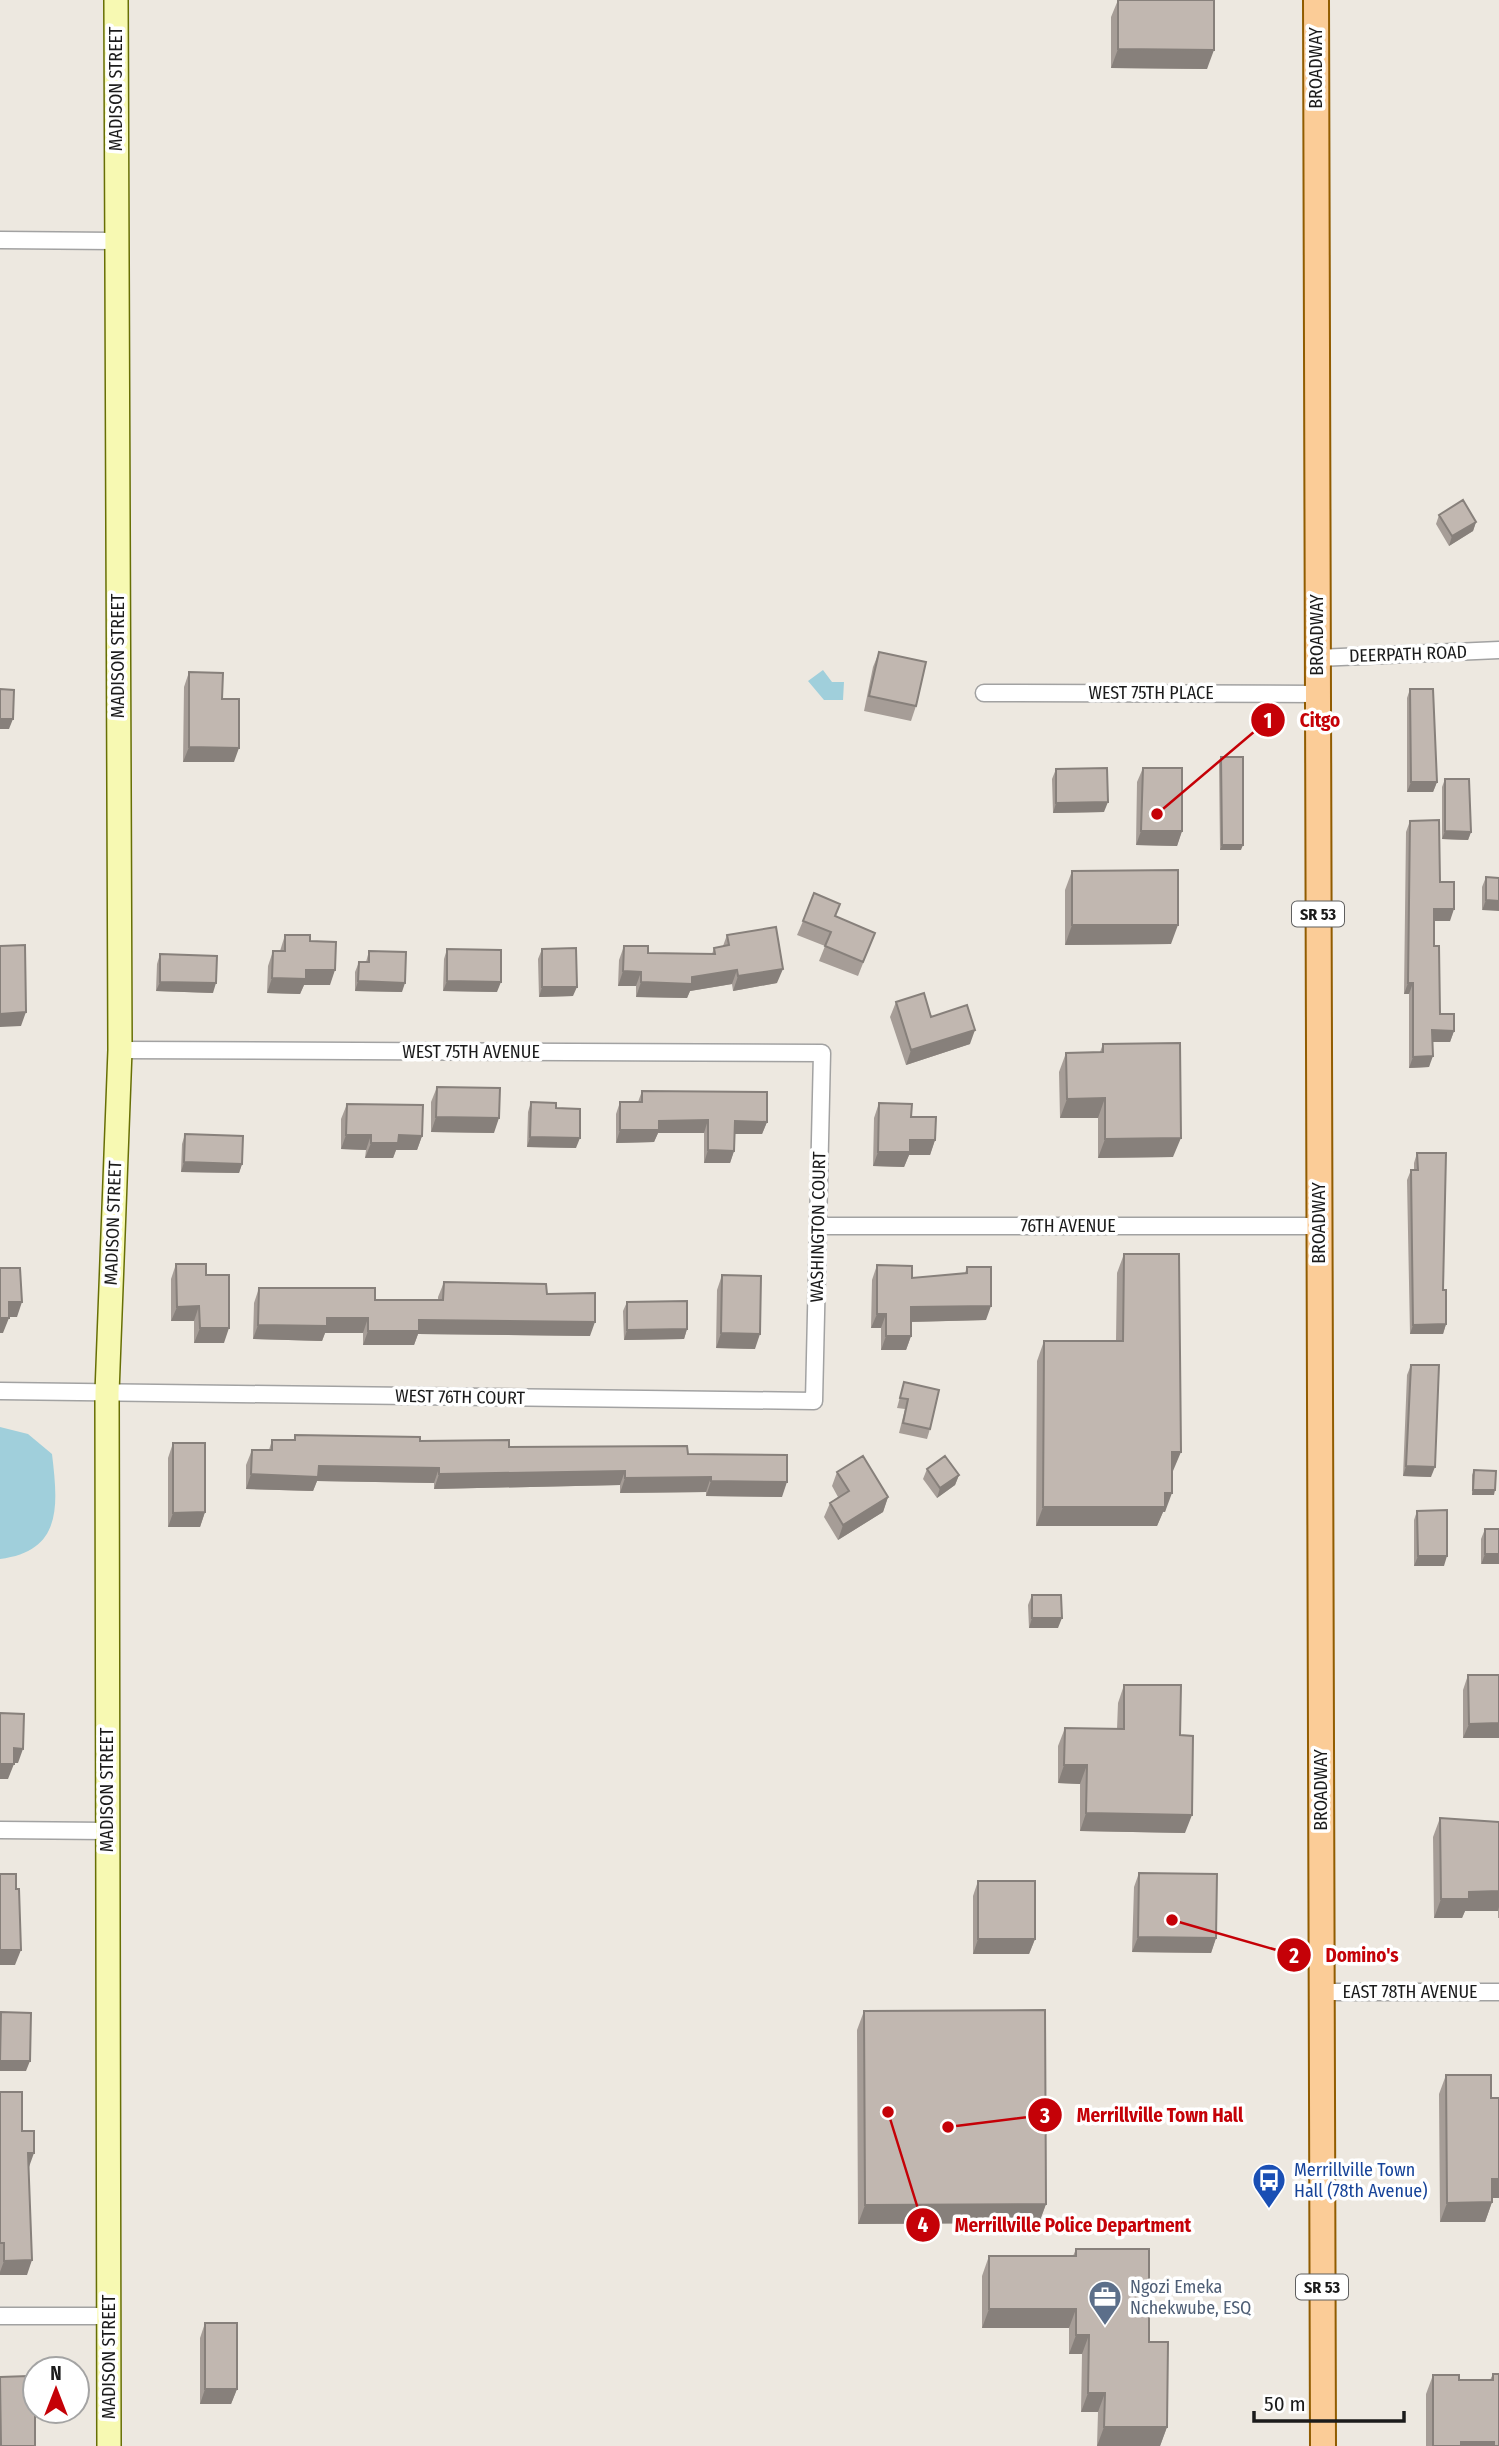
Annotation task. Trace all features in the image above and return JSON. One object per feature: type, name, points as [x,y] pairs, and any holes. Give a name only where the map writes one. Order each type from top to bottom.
[{"type":"main road","name":"BROADWAY","points":[[1316,0],[1322,2446]]},
{"type":"street","name":"MADISON STREET","points":[[109,2446],[107,1393],[120,1050],[116,0]]},
{"type":"street","points":[[0,240],[115,241]]},
{"type":"street","name":"DEERPATH ROAD","points":[[1318,658],[1499,650]]},
{"type":"street","name":"WEST 75TH PLACE","points":[[984,693],[1318,694]]},
{"type":"street","name":"WEST 75TH AVENUE","points":[[120,1050],[822,1053]]},
{"type":"street","name":"WASHINGTON COURT","points":[[814,1401],[822,1053]]},
{"type":"street","name":"76TH AVENUE","points":[[818,1226],[1319,1226]]},
{"type":"street","name":"WEST 76TH COURT","points":[[0,1391],[814,1401]]},
{"type":"street","points":[[0,1830],[107,1831]]},
{"type":"street","name":"EAST 78TH AVENUE","points":[[1321,1992],[1499,1992]]},
{"type":"street","points":[[0,2316],[109,2316]]},
{"type":"water","points":[[823,670],[832,682],[844,682],[843,700],[824,700],[808,681]]},
{"type":"water","points":[[0,1427],[28,1434],[52,1454],[55,1508],[46,1536],[36,1546],[21,1554],[0,1559]]},
{"type":"building","points":[[1118,0],[1214,0],[1214,50],[1118,49]]},
{"type":"building","points":[[1463,500],[1476,522],[1452,536],[1439,515]]},
{"type":"building","points":[[879,652],[926,662],[916,706],[869,696]]},
{"type":"building","points":[[189,672],[223,673],[222,699],[239,699],[239,748],[189,747]]},
{"type":"building","points":[[0,689],[14,690],[13,719],[0,719]]},
{"type":"building","points":[[1410,689],[1433,689],[1437,782],[1411,782]]},
{"type":"building","points":[[1221,757],[1243,757],[1243,845],[1222,845]]},
{"type":"building","points":[[1107,768],[1108,802],[1056,803],[1056,769]]},
{"type":"building","points":[[1143,768],[1182,768],[1182,831],[1141,831]]},
{"type":"building","points":[[1445,779],[1469,779],[1471,832],[1445,831]]},
{"type":"building","points":[[1439,820],[1440,882],[1454,882],[1454,909],[1434,909],[1434,946],[1439,946],[1440,1014],[1454,1014],[1454,1031],[1432,1030],[1433,1056],[1413,1057],[1413,983],[1408,983],[1410,821]]},
{"type":"building","points":[[1178,870],[1178,925],[1072,925],[1072,871]]},
{"type":"building","points":[[1486,877],[1499,878],[1499,901],[1486,900]]},
{"type":"building","points":[[814,893],[840,904],[835,916],[875,933],[863,962],[825,946],[831,932],[803,921]]},
{"type":"building","points":[[776,927],[783,969],[738,976],[737,970],[692,977],[692,984],[641,982],[641,972],[623,971],[624,946],[648,946],[648,953],[715,954],[714,948],[729,945],[727,935]]},
{"type":"building","points":[[285,935],[310,935],[310,941],[336,942],[335,970],[306,970],[306,979],[272,978],[273,951],[285,951]]},
{"type":"building","points":[[25,945],[26,1012],[0,1014],[0,946]]},
{"type":"building","points":[[576,948],[577,987],[542,987],[542,949]]},
{"type":"building","points":[[447,949],[501,950],[501,982],[447,981]]},
{"type":"building","points":[[369,951],[406,952],[405,983],[358,981],[359,962],[369,962]]},
{"type":"building","points":[[160,954],[217,956],[216,983],[160,982]]},
{"type":"building","points":[[924,993],[931,1017],[967,1005],[975,1030],[911,1050],[896,1002]]},
{"type":"building","points":[[1180,1043],[1181,1138],[1105,1139],[1105,1098],[1067,1099],[1066,1053],[1103,1052],[1103,1044]]},
{"type":"building","points":[[437,1087],[500,1088],[499,1118],[436,1117]]},
{"type":"building","points":[[642,1091],[767,1092],[767,1122],[735,1121],[734,1151],[708,1150],[708,1120],[659,1121],[659,1130],[620,1130],[620,1102],[642,1102]]},
{"type":"building","points":[[531,1102],[556,1103],[556,1108],[580,1109],[580,1138],[530,1137]]},
{"type":"building","points":[[879,1103],[912,1104],[911,1117],[936,1117],[935,1140],[910,1140],[910,1152],[878,1152]]},
{"type":"building","points":[[347,1104],[423,1105],[422,1136],[399,1135],[398,1143],[371,1143],[371,1135],[346,1135]]},
{"type":"building","points":[[185,1134],[243,1136],[242,1164],[184,1162]]},
{"type":"building","points":[[1417,1153],[1446,1153],[1443,1290],[1446,1290],[1446,1324],[1413,1325],[1411,1170],[1418,1170]]},
{"type":"building","points":[[1124,1254],[1179,1254],[1181,1452],[1172,1452],[1172,1493],[1165,1493],[1165,1507],[1043,1507],[1044,1341],[1123,1341]]},
{"type":"building","points":[[176,1264],[206,1264],[206,1275],[229,1275],[229,1328],[200,1328],[199,1306],[177,1307]]},
{"type":"building","points":[[877,1265],[912,1266],[912,1278],[967,1273],[967,1267],[991,1267],[991,1306],[911,1307],[911,1336],[886,1336],[886,1314],[877,1314]]},
{"type":"building","points":[[0,1268],[20,1268],[22,1302],[9,1302],[9,1318],[0,1318]]},
{"type":"building","points":[[722,1275],[761,1276],[760,1334],[721,1333]]},
{"type":"building","points":[[444,1282],[546,1284],[547,1294],[595,1293],[595,1322],[419,1320],[419,1331],[368,1331],[368,1318],[327,1318],[327,1326],[258,1325],[259,1288],[375,1288],[375,1300],[443,1300]]},
{"type":"building","points":[[687,1301],[687,1329],[627,1330],[627,1302]]},
{"type":"building","points":[[1411,1365],[1439,1365],[1435,1467],[1406,1466]]},
{"type":"building","points":[[904,1382],[939,1390],[930,1429],[903,1423],[908,1399],[900,1398]]},
{"type":"building","points":[[295,1435],[420,1437],[420,1441],[509,1440],[509,1447],[687,1446],[688,1454],[787,1455],[787,1482],[711,1481],[711,1477],[625,1478],[625,1471],[439,1474],[439,1468],[319,1466],[318,1477],[251,1474],[252,1450],[272,1450],[272,1440],[295,1440]]},
{"type":"building","points":[[173,1443],[205,1443],[205,1512],[173,1513]]},
{"type":"building","points":[[863,1456],[888,1497],[843,1525],[830,1503],[849,1491],[837,1472]]},
{"type":"building","points":[[945,1456],[959,1475],[940,1488],[927,1469]]},
{"type":"building","points":[[1474,1470],[1496,1471],[1495,1490],[1473,1490]]},
{"type":"building","points":[[1447,1510],[1447,1556],[1418,1556],[1417,1511]]},
{"type":"building","points":[[1485,1529],[1499,1529],[1499,1554],[1485,1554]]},
{"type":"building","points":[[1032,1595],[1061,1595],[1062,1618],[1032,1618]]},
{"type":"building","points":[[1468,1675],[1499,1675],[1499,1723],[1469,1724]]},
{"type":"building","points":[[1124,1685],[1181,1685],[1180,1735],[1193,1736],[1192,1815],[1086,1813],[1087,1765],[1064,1765],[1065,1728],[1124,1729]]},
{"type":"building","points":[[0,1713],[24,1714],[23,1749],[14,1748],[14,1764],[0,1764]]},
{"type":"building","points":[[1440,1818],[1499,1822],[1499,1891],[1469,1892],[1469,1899],[1441,1899]]},
{"type":"building","points":[[1139,1873],[1217,1874],[1216,1938],[1138,1937]]},
{"type":"building","points":[[0,1874],[16,1874],[21,1950],[0,1950]]},
{"type":"building","points":[[978,1881],[1035,1881],[1035,1939],[978,1939]]},
{"type":"building","points":[[1045,2010],[1046,2204],[865,2205],[864,2011]]},
{"type":"building","points":[[1,2012],[31,2013],[30,2061],[0,2061]]},
{"type":"building","points":[[1446,2075],[1491,2075],[1491,2098],[1499,2098],[1499,2179],[1492,2179],[1492,2202],[1447,2203]]},
{"type":"building","points":[[0,2092],[22,2092],[22,2131],[34,2131],[34,2153],[28,2153],[32,2260],[4,2261],[4,2243],[0,2243]]},
{"type":"building","points":[[1076,2249],[1149,2249],[1149,2342],[1168,2342],[1167,2427],[1104,2427],[1105,2393],[1088,2393],[1089,2335],[1076,2335],[1076,2309],[989,2309],[989,2256],[1076,2256]]},
{"type":"building","points":[[205,2323],[237,2323],[237,2389],[205,2389]]},
{"type":"building","points":[[1493,2374],[1499,2374],[1499,2446],[1494,2446],[1494,2442],[1461,2442],[1461,2446],[1433,2446],[1433,2375],[1459,2375],[1459,2380],[1493,2380]]},
{"type":"building","points":[[21,2376],[21,2425],[35,2425],[35,2446],[1,2446],[0,2377]]},
{"type":"place","name":"Citgo","points":[[1157,814]]},
{"type":"place","name":"Domino's","points":[[1172,1920]]},
{"type":"place","name":"Merrillville Police Department","points":[[888,2112]]},
{"type":"place","name":"Merrillville Town Hall","points":[[948,2127]]},
{"type":"place","name":"Merrillville Town Hall (78th Avenue)","points":[[1269,2210]]},
{"type":"place","name":"Ngozi Emeka Nchekwube, ESQ","points":[[1105,2327]]}]
